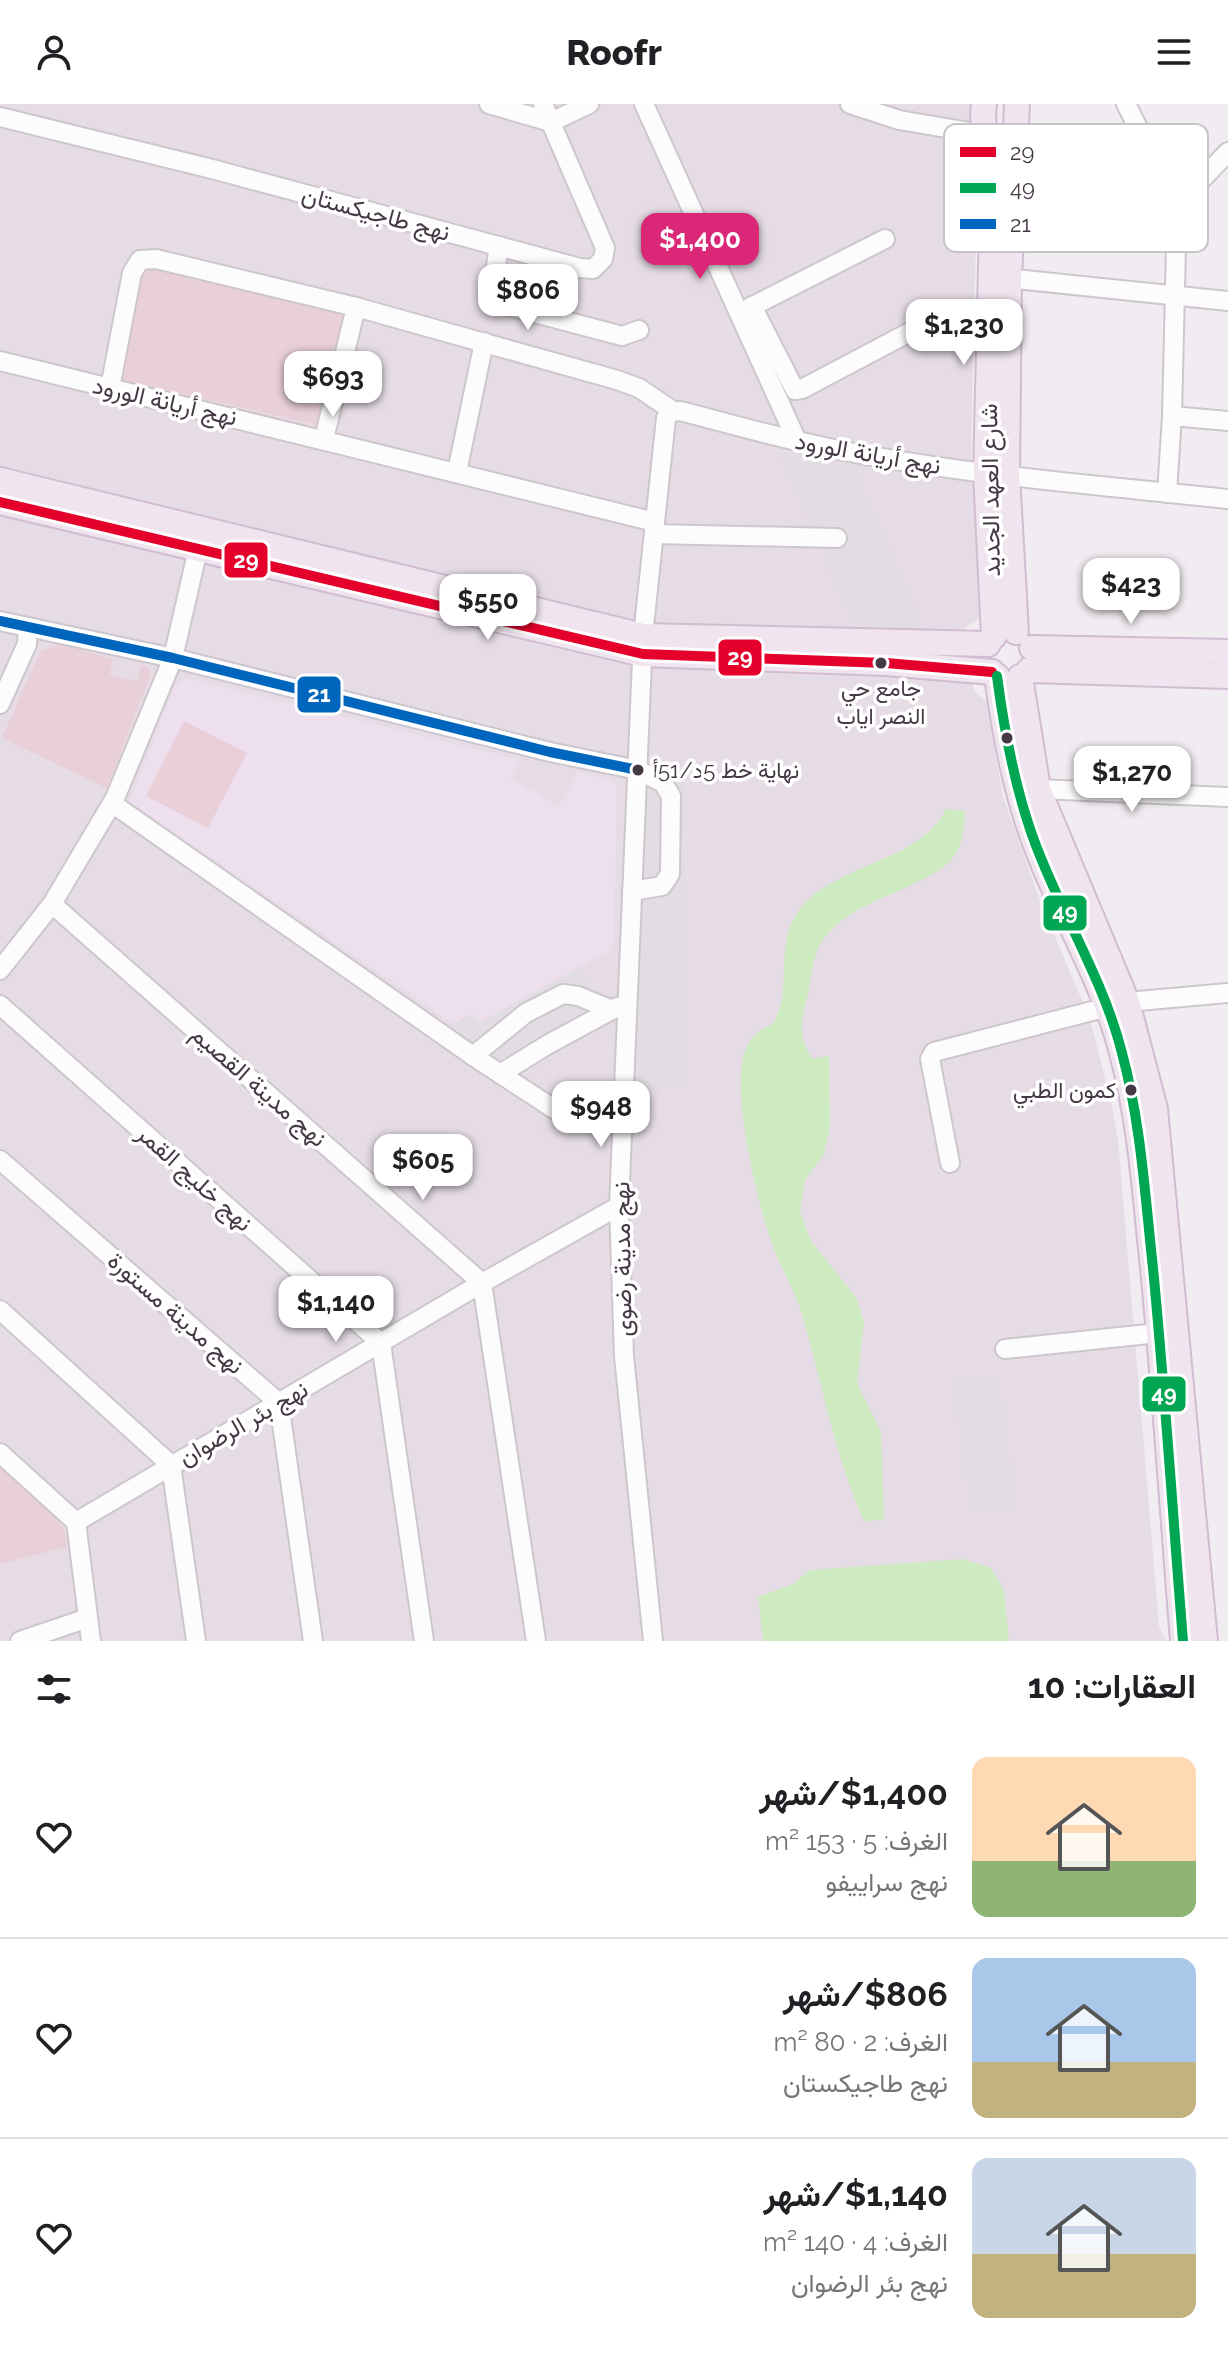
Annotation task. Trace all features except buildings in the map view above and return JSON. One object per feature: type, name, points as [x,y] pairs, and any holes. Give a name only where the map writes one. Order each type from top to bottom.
[{"type":"main road","name":"شارع العهد الجديد","points":[[984,104],[985,124]]},
{"type":"main road","name":"شارع العهد الجديد","points":[[997,252],[996,474],[1009,657],[1004,725],[1039,854],[1117,1004],[1121,1049],[1137,1123],[1183,1641]]},
{"type":"main road","name":"شارع العهد الجديد","points":[[999,278],[1002,252]]},
{"type":"main road","points":[[0,480],[200,540]]},
{"type":"main road","points":[[0,502],[200,540],[643,645],[1009,657],[1228,676]]},
{"type":"main road","points":[[1009,657],[1228,652]]},
{"type":"main road","name":"شارع العهد الجديد","points":[[1009,657],[1038,789],[1155,1109],[1205,1641]]},
{"type":"street","points":[[489,104],[551,122],[589,104]]},
{"type":"street","points":[[543,104],[551,122]]},
{"type":"street","points":[[644,104],[745,310],[797,441]]},
{"type":"street","points":[[850,104],[899,120],[944,128]]},
{"type":"street","points":[[1126,104],[1136,124]]},
{"type":"street","name":"نهج طاجيكستان","points":[[0,117],[212,169],[588,270],[603,259],[605,248],[551,122]]},
{"type":"street","points":[[1208,173],[1228,152]]},
{"type":"street","points":[[745,310],[885,239]]},
{"type":"street","points":[[499,246],[492,292],[501,304],[622,336],[639,330]]},
{"type":"street","points":[[1167,493],[1172,416],[1175,252]]},
{"type":"street","points":[[110,388],[132,273],[140,260],[156,259],[356,307],[639,388],[673,411],[666,418],[664,426],[643,645]]},
{"type":"street","points":[[999,278],[1228,301]]},
{"type":"street","points":[[324,439],[356,307]]},
{"type":"street","points":[[745,310],[795,390],[942,315]]},
{"type":"street","points":[[457,472],[484,342]]},
{"type":"street","name":"نهج أريانة الورود","points":[[0,361],[457,472],[654,528],[837,538]]},
{"type":"street","name":"نهج أريانة الورود","points":[[673,411],[890,460],[1228,499]]},
{"type":"street","points":[[1172,416],[1228,421]]},
{"type":"street","points":[[0,970],[52,904],[113,804],[173,658],[200,540]]},
{"type":"street","points":[[0,621],[173,658],[550,752],[638,770],[663,783],[671,796],[670,874],[662,886],[632,891]]},
{"type":"street","points":[[0,704],[27,644],[28,627]]},
{"type":"street","name":"نهج مدينة رضوى","points":[[643,645],[619,1206],[624,1356],[653,1641]]},
{"type":"street","points":[[1038,789],[1228,797]]},
{"type":"street","points":[[113,804],[473,1056],[565,1114],[624,1118]]},
{"type":"street","name":"نهج مدينة القصيم","points":[[52,904],[482,1283]]},
{"type":"street","points":[[950,1163],[930,1059],[934,1052],[1117,1004],[1228,993]]},
{"type":"street","points":[[473,1056],[526,1013],[563,994],[578,996],[612,1010]]},
{"type":"street","points":[[500,1074],[630,1000]]},
{"type":"street","name":"نهج خليج القمر","points":[[0,1005],[381,1343]]},
{"type":"street","name":"نهج مدينة مستورة","points":[[0,1160],[279,1403]]},
{"type":"street","name":"نهج بئر الرضوان","points":[[76,1522],[619,1206]]},
{"type":"street","points":[[482,1283],[536,1641]]},
{"type":"street","points":[[0,1310],[171,1465],[196,1641]]},
{"type":"street","points":[[1005,1349],[1158,1333]]},
{"type":"street","points":[[381,1343],[424,1641]]},
{"type":"street","points":[[279,1403],[313,1641]]},
{"type":"street","points":[[0,1453],[76,1522],[91,1641]]},
{"type":"street","points":[[20,1641],[88,1618]]},
{"type":"shaded area","points":[[0,104],[979,104],[979,124],[944,124],[944,252],[976,252],[971,456],[980,617],[964,629],[974,691],[986,702],[1003,797],[1043,909],[1090,1019],[1111,1102],[1118,1139],[1159,1626],[1166,1641],[0,1641]]},
{"type":"shaded area","points":[[143,266],[346,313],[321,426],[118,379]]},
{"type":"shaded area","points":[[781,452],[854,471],[925,635],[858,632]]},
{"type":"shaded area","points":[[59,644],[113,659],[110,675],[138,682],[141,665],[149,669],[150,677],[107,788],[2,738],[40,652]]},
{"type":"shaded area","points":[[185,678],[520,760],[510,777],[558,807],[579,772],[613,782],[617,789],[614,940],[610,950],[479,1024],[472,1013],[454,1024],[130,802],[175,685]]},
{"type":"shaded area","points":[[184,721],[247,753],[208,828],[146,796]]},
{"type":"shaded area","points":[[647,764],[686,765],[681,1088],[636,1087]]},
{"type":"shaded area","points":[[946,809],[965,811],[962,838],[956,853],[946,865],[931,875],[854,913],[823,940],[813,966],[802,1020],[802,1035],[812,1059],[829,1056],[830,1127],[824,1154],[805,1180],[800,1212],[811,1241],[856,1297],[864,1322],[857,1384],[881,1432],[884,1520],[864,1521],[836,1444],[801,1311],[764,1220],[746,1141],[742,1112],[742,1063],[749,1042],[774,1023],[782,1000],[788,935],[796,915],[829,884],[916,842],[933,828]]},
{"type":"shaded area","points":[[579,967],[603,1008],[497,1068],[443,1030],[473,1013],[479,1023]]},
{"type":"shaded area","points":[[997,1377],[1014,1506],[972,1511],[955,1382]]},
{"type":"shaded area","points":[[0,1466],[58,1520],[64,1530],[67,1547],[0,1564]]},
{"type":"shaded area","points":[[963,1559],[991,1568],[1004,1590],[1009,1641],[763,1641],[758,1597],[793,1584],[810,1570]]},
{"type":"transit line","name":"29","points":[[0,502],[643,654],[886,663],[992,672]]},
{"type":"transit line","name":"21","points":[[0,621],[173,658],[550,752],[638,770]]},
{"type":"transit line","name":"49","points":[[997,676],[1008,745],[1025,814],[1051,882],[1106,1003],[1134,1106],[1157,1315],[1183,1641]]},
{"type":"place","name":"جامع حي النصر اياب","points":[[881,663]]},
{"type":"place","name":"نهاية خط 5د/51أ","points":[[638,770]]},
{"type":"place","name":"كمون الطبي","points":[[1131,1090]]}]
